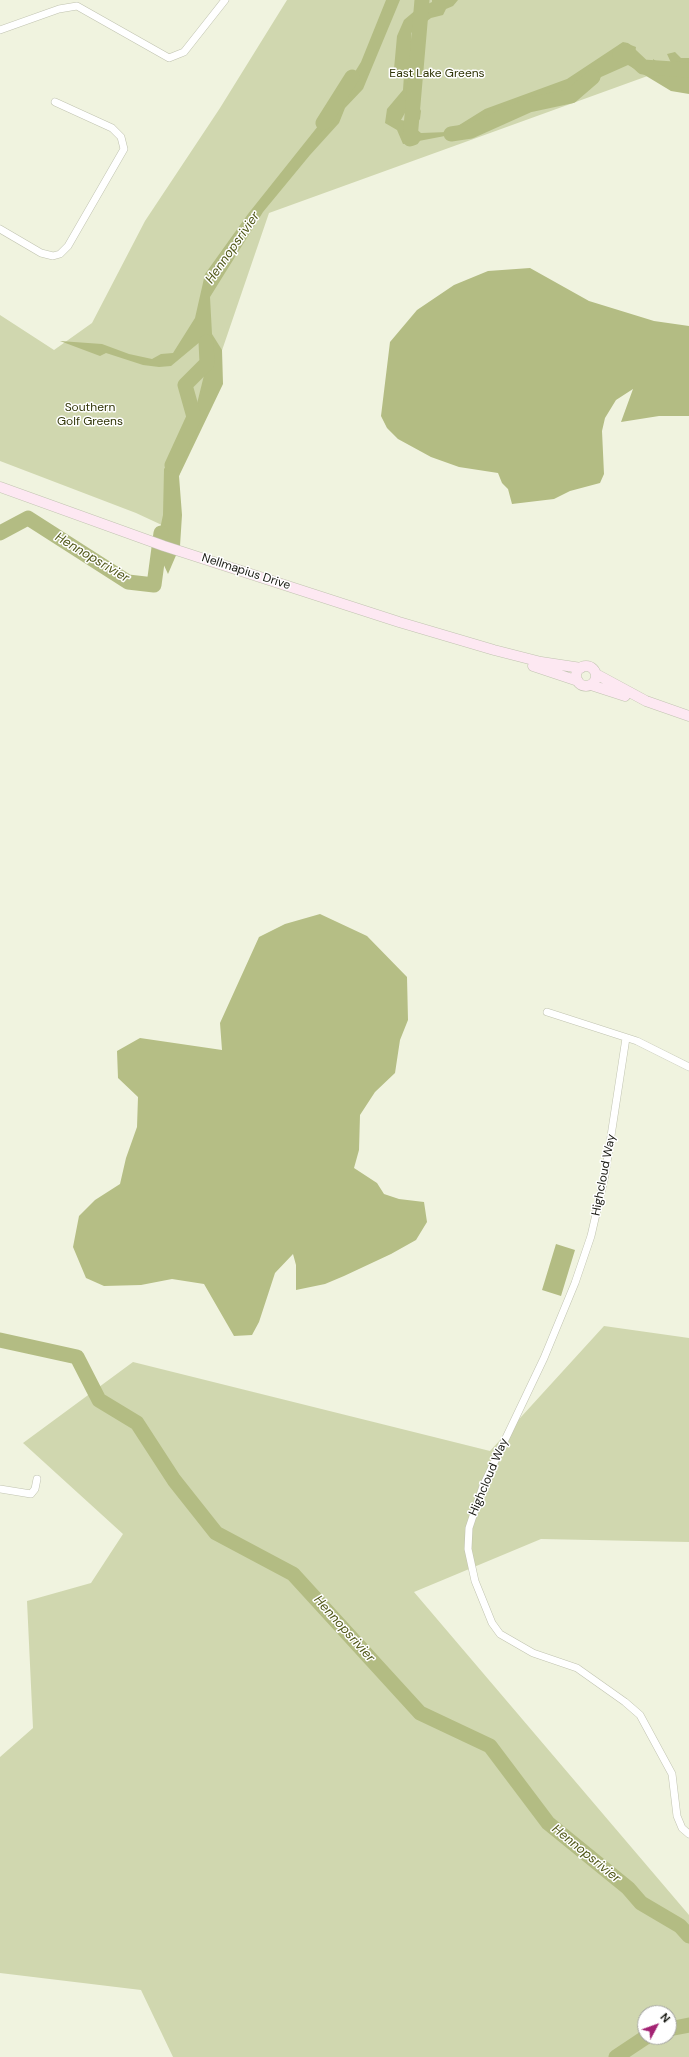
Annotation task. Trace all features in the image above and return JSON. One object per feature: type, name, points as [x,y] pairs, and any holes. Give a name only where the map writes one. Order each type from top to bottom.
[{"type":"main road","name":"Nellmapius Drive","points":[[0,487],[184,553],[494,650],[541,662],[581,668]]},
{"type":"main road","name":"Nellmapius Drive","points":[[494,650],[515,660],[578,681]]},
{"type":"main road","points":[[646,701],[596,674],[592,667],[585,666],[581,668],[577,674],[578,681],[584,685],[591,685],[646,701],[689,716]]},
{"type":"main road","points":[[591,685],[596,679],[596,674]]},
{"type":"street","points":[[0,30],[66,6],[77,6],[169,58],[184,52],[225,0]]},
{"type":"street","points":[[0,229],[41,253],[53,256],[60,254],[68,246],[124,149],[121,137],[112,128],[55,102]]},
{"type":"street","points":[[547,1012],[637,1041],[689,1067]]},
{"type":"street","name":"Highcloud Way","points":[[626,1038],[605,1175],[591,1236],[575,1283],[544,1358],[484,1486],[469,1528],[468,1548],[475,1581],[492,1624],[500,1634],[515,1644],[537,1655],[577,1668],[625,1702],[640,1715],[669,1767],[674,1784],[677,1816],[682,1828],[689,1834]]},
{"type":"street","points":[[0,1489],[31,1494],[35,1489],[37,1479]]},
{"type":"green space","points":[[287,0],[689,0],[689,61],[269,213],[179,476],[164,526],[136,513],[0,461],[0,315],[54,350],[92,323],[145,221],[220,108]]},
{"type":"green space","points":[[604,1326],[689,1338],[689,1542],[541,1539],[414,1592],[689,1915],[689,2057],[173,2057],[141,1990],[0,1973],[0,1757],[33,1728],[27,1601],[91,1583],[123,1534],[23,1443],[133,1362],[490,1451]]},
{"type":"shaded area","points":[[320,914],[367,936],[407,977],[408,1020],[400,1040],[395,1073],[375,1092],[360,1115],[359,1150],[354,1168],[377,1183],[384,1194],[399,1199],[424,1202],[427,1222],[416,1240],[391,1254],[325,1284],[296,1290],[296,1265],[293,1254],[275,1273],[259,1322],[252,1335],[234,1336],[204,1284],[172,1279],[141,1285],[104,1286],[86,1278],[73,1247],[79,1216],[95,1200],[120,1184],[126,1158],[137,1127],[138,1097],[118,1078],[117,1051],[140,1038],[222,1050],[220,1023],[259,937],[285,924]]},
{"type":"water","points":[[386,0],[400,0],[363,89],[345,108],[339,123],[310,155],[263,212],[210,297],[212,334],[222,350],[223,384],[179,476],[182,515],[180,546],[168,574],[156,548],[163,515],[164,469],[181,446],[193,420],[207,363],[201,341],[171,366],[159,367],[143,365],[106,353],[100,356],[60,341],[102,344],[129,354],[152,359],[161,354],[173,353],[195,318],[205,274],[248,214],[334,106],[361,62]]},
{"type":"water","points":[[432,0],[458,0],[453,6],[446,9],[443,15],[431,18],[411,33],[412,49],[418,72],[416,88],[418,99],[410,98],[410,104],[401,120],[411,122],[416,119],[416,112],[420,109],[420,119],[416,124],[416,129],[421,133],[448,132],[485,109],[567,79],[623,42],[636,47],[634,59],[643,67],[653,63],[653,59],[663,66],[673,67],[667,54],[675,52],[681,58],[689,58],[689,94],[671,91],[628,65],[601,77],[588,88],[564,94],[471,131],[403,144],[397,130],[385,123],[387,109],[403,90],[404,75],[394,69],[397,36],[404,20],[417,9],[432,2]]},
{"type":"water","points":[[530,268],[589,301],[654,321],[689,326],[689,416],[659,416],[621,422],[633,389],[616,400],[605,418],[602,431],[604,474],[600,483],[570,491],[554,499],[512,504],[508,489],[502,483],[498,473],[459,467],[431,457],[398,439],[387,428],[381,416],[390,342],[417,310],[454,285],[488,271]]},
{"type":"water","points":[[556,1244],[575,1250],[561,1296],[542,1290]]},
{"type":"waterway","name":"Hennopsrivier","points":[[413,138],[410,139],[422,0]]},
{"type":"waterway","name":"Hennopsrivier","points":[[620,54],[625,50],[643,67],[689,70]]},
{"type":"waterway","name":"Hennopsrivier","points":[[323,123],[352,77]]},
{"type":"waterway","name":"Hennopsrivier","points":[[451,134],[471,131],[529,105],[571,96],[593,77]]},
{"type":"waterway","name":"Hennopsrivier","points":[[172,465],[194,417],[185,385],[207,363],[206,342]]},
{"type":"waterway","name":"Hennopsrivier","points":[[0,533],[28,518],[128,582],[154,585],[161,533]]},
{"type":"waterway","name":"Hennopsrivier","points":[[0,1340],[77,1357],[99,1400],[137,1423],[174,1480],[216,1533],[293,1574],[420,1713],[490,1746],[548,1823],[628,1888],[641,1903],[680,1926],[689,1936]]},
{"type":"waterway","name":"Hennopsrivier","points":[[677,2027],[689,2025]]},
{"type":"waterway","name":"Hennopsrivier","points":[[616,2057],[637,2043]]},
{"type":"park label","name":"East Lake Greens","points":[[437,74]]},
{"type":"park label","name":"Southern Golf Greens","points":[[90,415]]}]
